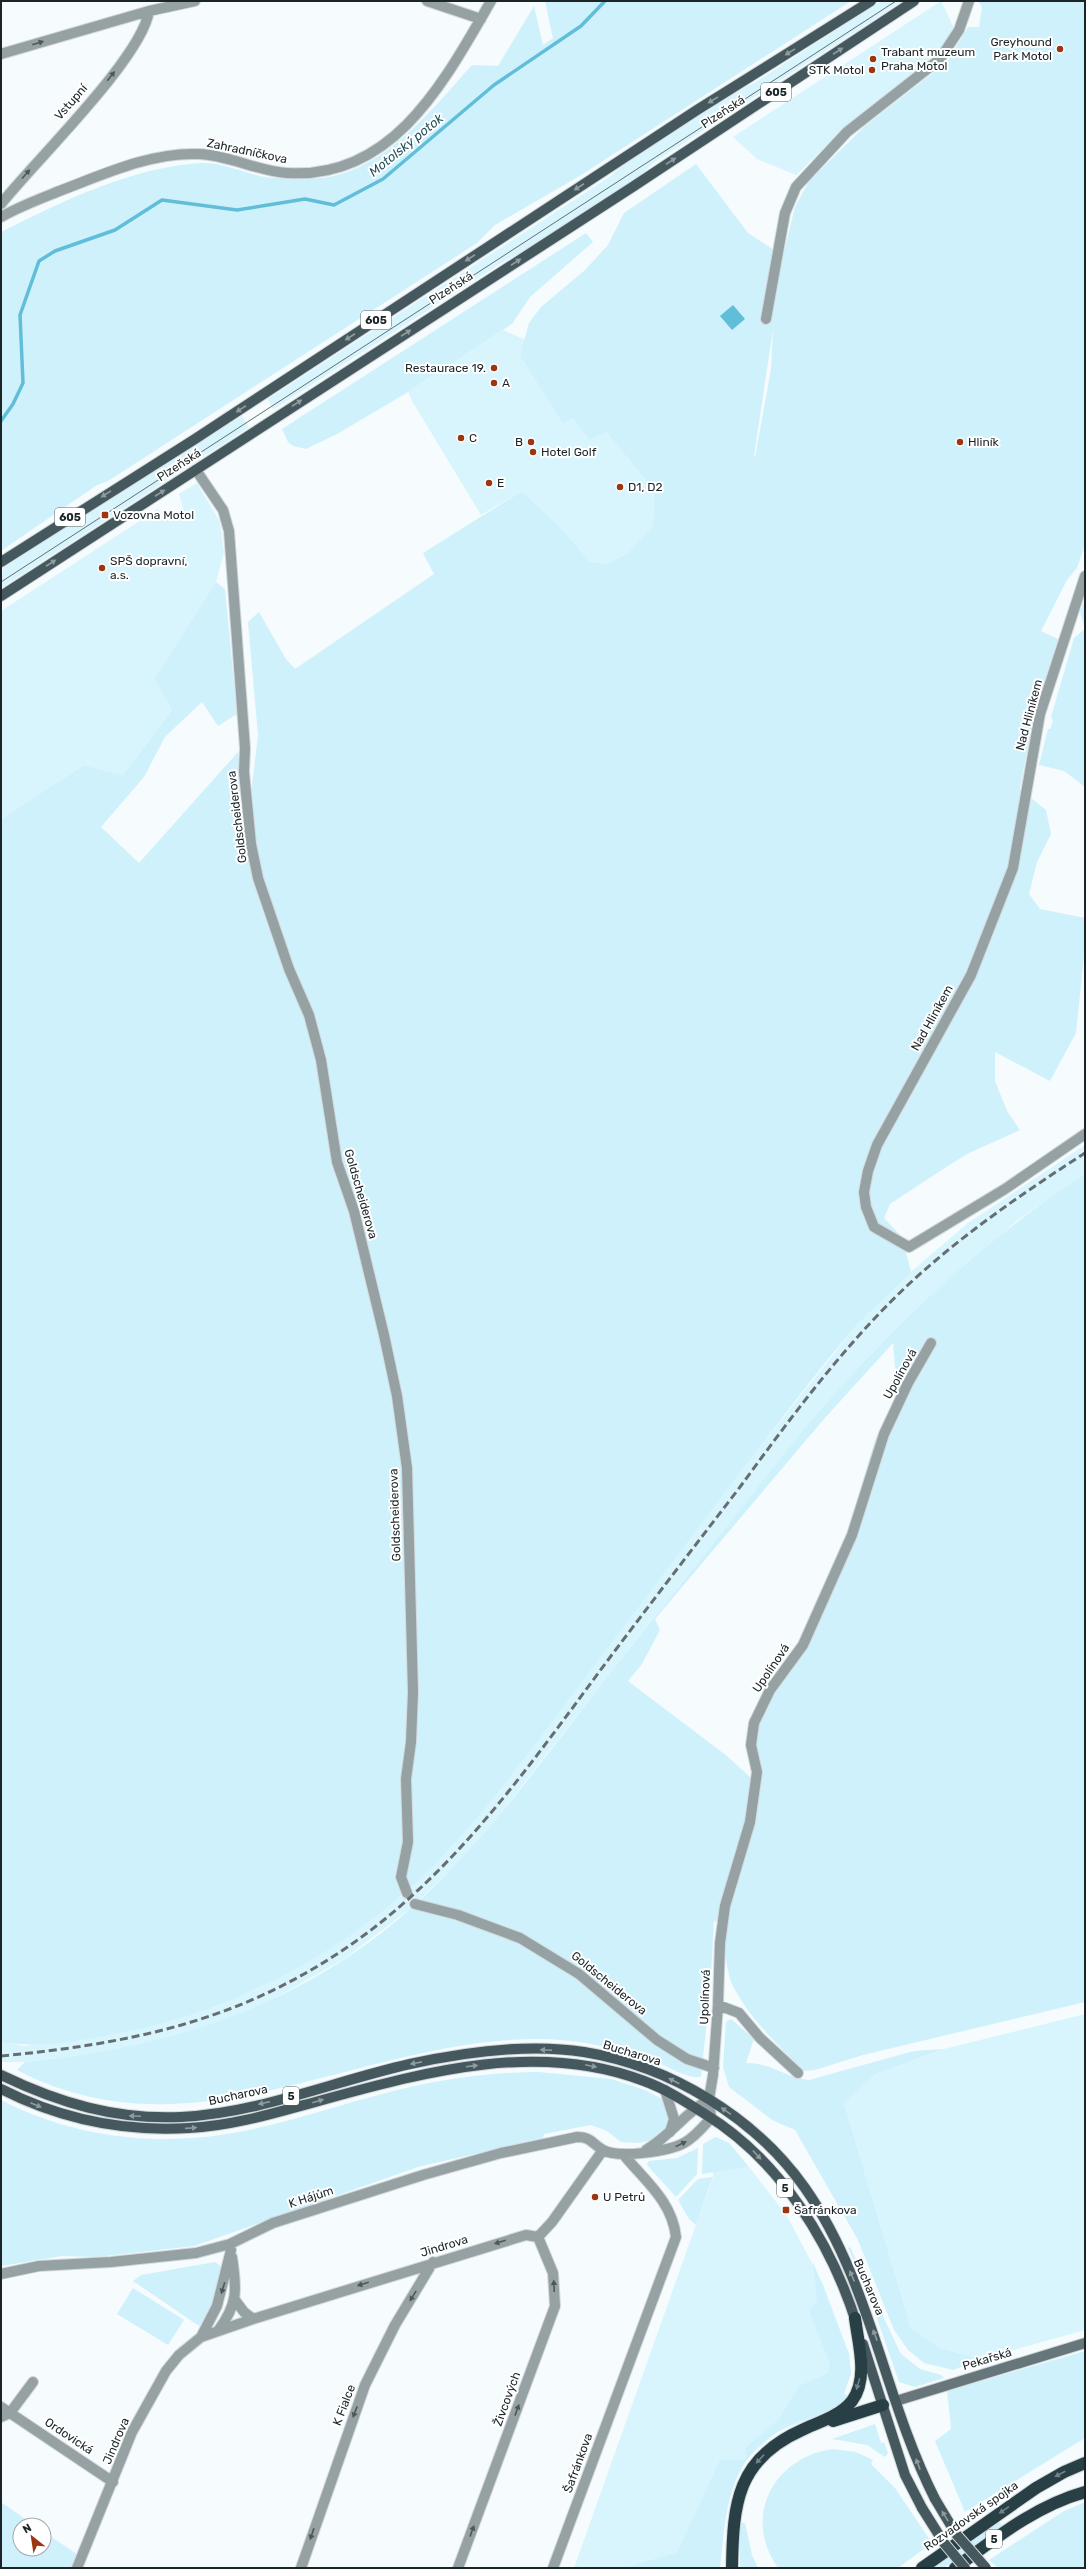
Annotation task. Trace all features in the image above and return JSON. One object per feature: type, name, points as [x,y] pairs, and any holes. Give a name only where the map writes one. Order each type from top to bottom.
[{"type":"highway","name":"5","points":[[732,2568],[733,2534],[741,2486],[749,2471],[762,2457],[791,2435],[833,2416],[853,2400],[862,2368],[854,2318]]},
{"type":"highway","points":[[791,2435],[883,2405]]},
{"type":"highway","name":"Rozvadovská spojka","points":[[922,2568],[1036,2488],[1064,2472],[1085,2463]]},
{"type":"highway","name":"5","points":[[955,2568],[1035,2512],[1065,2498],[1085,2492]]},
{"type":"main road","name":"Plzeňská","points":[[1,562],[201,435],[697,110],[870,1]]},
{"type":"main road","name":"Plzeňská","points":[[1,596],[628,190],[914,1]]},
{"type":"main road","name":"Bucharova","points":[[1,2075],[44,2095],[85,2108],[126,2115],[181,2117],[239,2109],[410,2064],[444,2058],[512,2050],[563,2050],[591,2054],[638,2066],[666,2077],[709,2099],[736,2118],[786,2164],[809,2195],[855,2283],[880,2348],[896,2401],[922,2474],[956,2534],[986,2568]]},
{"type":"main road","name":"Bucharova","points":[[1,2089],[44,2108],[82,2120],[130,2127],[161,2129],[191,2128],[244,2120],[408,2077],[464,2067],[510,2062],[584,2065],[629,2076],[665,2090],[711,2118],[753,2151],[790,2194],[829,2257],[854,2318],[905,2475],[922,2508],[944,2542],[965,2568]]},
{"type":"main road","points":[[883,2405],[896,2401]]},
{"type":"street","points":[[1,54],[149,11],[193,1]]},
{"type":"street","points":[[427,1],[480,19]]},
{"type":"street","name":"Zahradníčkova","points":[[1,216],[97,177],[173,155],[213,155],[268,170],[303,174],[328,170],[360,159],[377,150],[392,138],[427,103],[440,87],[491,1]]},
{"type":"street","points":[[766,319],[785,213],[796,187],[847,132],[940,59],[959,30],[969,1]]},
{"type":"street","name":"Vstupní","points":[[1,204],[112,75],[147,24],[149,11]]},
{"type":"street","name":"Goldscheiderova","points":[[196,470],[223,510],[229,531],[245,748],[244,772],[251,844],[265,901],[289,969],[309,1015],[321,1060],[337,1162],[354,1211],[384,1335],[396,1396],[407,1468],[412,1692],[411,1742],[406,1779],[408,1842],[401,1877],[407,1893]]},
{"type":"street","name":"Nad Hliníkem","points":[[1085,576],[1040,714],[1013,868],[971,975],[877,1145],[868,1171],[864,1192],[866,1207],[874,1227],[909,1247],[1005,1189],[1085,1134]]},
{"type":"street","name":"Upolínová","points":[[711,2118],[709,2099],[714,2068],[720,1943],[725,1906],[750,1822],[757,1772],[751,1745],[754,1723],[770,1690],[803,1645],[852,1535],[884,1434],[908,1383],[931,1343]]},
{"type":"street","name":"Goldscheiderova","points":[[415,1904],[458,1915],[520,1938],[579,1974],[657,2040],[687,2059],[714,2068]]},
{"type":"street","points":[[718,2005],[739,2013],[760,2038],[798,2072]]},
{"type":"street","points":[[665,2090],[674,2119],[670,2133]]},
{"type":"street","points":[[643,2152],[661,2142],[694,2107],[709,2099]]},
{"type":"street","name":"K Hájům","points":[[1,2274],[39,2266],[111,2262],[196,2253],[231,2246],[281,2221],[423,2175],[501,2154],[577,2137],[586,2137],[603,2150],[623,2154],[672,2148],[692,2138],[711,2118]]},
{"type":"street","points":[[538,2237],[552,2222],[603,2150]]},
{"type":"street","name":"Šafránkova","points":[[553,2568],[676,2237],[675,2221],[665,2202],[623,2154]]},
{"type":"street","name":"Jindrova","points":[[77,2568],[132,2432],[153,2391],[179,2355],[201,2337],[253,2318],[433,2262],[526,2235],[538,2237]]},
{"type":"street","name":"Živcových","points":[[458,2568],[555,2306],[553,2273],[538,2237]]},
{"type":"street","points":[[218,2331],[228,2317],[235,2300],[237,2290],[231,2246]]},
{"type":"street","name":"Jindrova","points":[[201,2337],[217,2306],[231,2246]]},
{"type":"street","name":"K Fialce","points":[[301,2568],[365,2385],[395,2325],[433,2262]]},
{"type":"street","points":[[235,2300],[244,2312],[253,2318]]},
{"type":"street","name":"Pekařská","points":[[896,2401],[1085,2343]]},
{"type":"street","points":[[5,2415],[33,2382]]},
{"type":"street","name":"Ordovická","points":[[1,2407],[5,2415],[113,2482]]},
{"type":"shaded area","points":[[545,1],[851,1],[578,177],[495,225],[477,243],[108,481],[97,485],[1,551],[1,232],[98,187],[150,171],[176,166],[211,163],[230,167],[258,176],[305,179],[321,178],[344,173],[366,164],[386,151],[406,135],[441,100],[472,65],[498,66],[534,6],[543,45],[553,38]]},
{"type":"shaded area","points":[[881,1],[902,1],[653,163],[639,177],[535,244],[503,262],[274,409],[272,408],[268,399],[611,176],[623,165],[725,98],[756,82]]},
{"type":"shaded area","points":[[941,1],[954,28],[938,53],[844,129],[796,175],[757,159],[733,137]]},
{"type":"shaded area","points":[[978,1],[1085,1],[1085,545],[1077,568],[1067,580],[1041,631],[1060,640],[1036,713],[1020,789],[1046,810],[1051,834],[1037,862],[1029,894],[1040,909],[1085,918],[1085,946],[1076,1033],[1050,1081],[995,1052],[995,1081],[1007,1111],[1020,1130],[967,1154],[890,1204],[884,1218],[902,1237],[911,1272],[856,1326],[829,1358],[743,1468],[498,1792],[453,1845],[429,1870],[397,1899],[326,1951],[288,1973],[249,1992],[208,2009],[166,2022],[78,2041],[31,2045],[1,2042],[1,819],[84,765],[123,775],[172,710],[154,679],[216,582],[225,589],[237,714],[218,726],[202,702],[165,737],[144,777],[101,827],[139,863],[238,752],[248,845],[259,865],[251,794],[258,735],[248,622],[259,612],[286,659],[295,669],[434,574],[423,553],[522,491],[562,529],[590,562],[606,564],[626,554],[653,526],[654,490],[606,432],[589,440],[573,418],[563,424],[520,356],[529,323],[541,307],[585,270],[608,245],[624,213],[696,164],[748,233],[783,256],[795,207],[809,181],[865,126],[947,62],[968,27],[979,27],[982,7]],"holes":[[[773,329],[771,369],[755,457]]]},
{"type":"shaded area","points":[[586,233],[593,242],[530,297],[512,324],[408,392],[339,433],[306,449],[293,446],[288,442],[282,429]]},
{"type":"shaded area","name":"Hotel Golf","points":[[503,330],[526,340],[520,356],[563,424],[573,418],[606,432],[654,490],[653,526],[626,554],[606,564],[590,562],[562,529],[522,491],[481,515],[408,392]]},
{"type":"shaded area","points":[[242,416],[249,427],[1,588],[3,568],[108,499]]},
{"type":"shaded area","name":"Vozovna Motol","points":[[197,483],[220,522],[224,552],[216,582],[154,679],[172,710],[123,775],[84,765],[1,819],[1,611],[158,509],[169,521],[184,512],[179,494]]},
{"type":"shaded area","points":[[1085,598],[1085,629],[1080,612]]},
{"type":"shaded area","points":[[1085,629],[1085,787],[1064,771],[1039,765],[1048,729],[1050,729],[1053,721],[1051,717],[1074,638]]},
{"type":"shaded area","points":[[1085,1145],[1085,1174],[1018,1220],[949,1280],[896,1331],[827,1402],[653,1618],[497,1818],[465,1856],[410,1909],[344,1959],[268,2002],[225,2020],[185,2034],[100,2053],[25,2062],[1,2062],[1,2042],[24,2046],[180,2018],[219,2005],[261,1987],[335,1945],[400,1897],[453,1845],[485,1807],[754,1454],[856,1326],[906,1276],[968,1223]]},
{"type":"shaded area","points":[[1085,1174],[1085,2002],[863,2055],[815,2070],[804,2071],[757,2022],[741,2000],[734,1988],[729,1974],[726,1957],[724,1924],[714,1921],[710,1992],[701,2077],[686,2075],[645,2057],[619,2050],[592,2044],[552,2039],[471,2044],[405,2057],[276,2089],[212,2101],[147,2104],[83,2095],[17,2070],[25,2062],[111,2050],[190,2031],[228,2018],[266,2002],[342,1961],[381,1933],[417,1903],[451,1870],[483,1835],[617,1664],[828,1401],[917,1308],[982,1251],[1050,1198]],"holes":[[[893,1343],[897,1392],[875,1440],[847,1535],[803,1635],[766,1689],[747,1747],[754,1778],[751,1778],[727,1756],[628,1681],[642,1664],[660,1630],[655,1619],[824,1419]]]},
{"type":"shaded area","points":[[1085,2014],[1085,2330],[981,2359],[940,2348],[911,2328],[844,2103],[876,2074],[944,2049]]},
{"type":"shaded area","points":[[731,2019],[754,2039],[746,2063],[754,2063],[770,2067],[801,2079],[809,2080],[914,2051],[944,2049],[876,2074],[844,2103],[911,2328],[940,2348],[981,2359],[953,2370],[924,2363],[908,2350],[894,2330],[858,2240],[795,2130],[772,2120],[729,2087],[723,2067],[726,2022]]},
{"type":"shaded area","points":[[518,2072],[539,2072],[611,2079],[645,2090],[662,2099],[667,2110],[669,2120],[664,2134],[654,2140],[639,2143],[621,2142],[607,2131],[591,2125],[544,2134],[543,2138],[418,2167],[194,2246],[96,2257],[62,2256],[1,2266],[1,2100],[46,2119],[70,2127],[94,2132],[142,2138],[192,2138],[215,2136],[261,2127],[395,2091],[456,2078]]},
{"type":"shaded area","points":[[716,2137],[729,2143],[749,2167],[702,2174],[703,2144]]},
{"type":"shaded area","points":[[698,2148],[697,2174],[676,2197],[647,2165],[648,2161],[677,2158]]},
{"type":"shaded area","points":[[749,2167],[787,2216],[823,2284],[849,2354],[851,2373],[844,2394],[848,2396],[830,2411],[778,2431],[746,2459],[720,2461],[677,2552],[623,2568],[574,2568],[713,2177],[713,2172]]},
{"type":"shaded area","points":[[713,2177],[696,2225],[689,2219],[678,2200],[698,2179]]},
{"type":"shaded area","points":[[850,2247],[901,2354],[920,2369],[941,2375],[944,2378],[915,2387],[899,2382],[865,2284],[848,2248]]},
{"type":"shaded area","points":[[215,2262],[224,2269],[213,2310],[199,2326],[133,2281],[141,2275]]},
{"type":"shaded area","points":[[813,2262],[849,2354],[851,2373],[844,2394],[848,2396],[830,2410],[795,2423],[773,2435],[756,2449],[744,2465],[735,2483],[729,2502],[720,2568],[623,2568],[677,2552],[720,2460],[746,2459],[745,2448],[779,2419],[799,2386],[828,2373],[830,2364],[809,2311],[817,2300]]},
{"type":"shaded area","points":[[133,2288],[184,2320],[168,2345],[117,2314]]},
{"type":"shaded area","points":[[1085,2351],[1085,2438],[965,2512],[935,2441],[951,2429],[947,2391]]},
{"type":"shaded area","points":[[875,2424],[881,2443],[884,2442],[888,2453],[885,2457],[867,2445],[832,2439]]},
{"type":"shaded area","points":[[832,2449],[856,2452],[873,2460],[871,2464],[895,2488],[932,2543],[898,2568],[778,2568],[768,2549],[763,2529],[764,2510],[769,2493],[779,2477],[794,2464],[811,2455]]},
{"type":"shaded area","points":[[1,2502],[23,2517],[12,2517],[12,2557],[52,2557],[52,2537],[77,2554],[71,2568],[1,2568]]},
{"type":"shaded area","points":[[1085,2502],[1085,2568],[998,2568],[989,2560],[1064,2511]]},
{"type":"shaded area","points":[[998,2521],[1002,2525],[944,2568],[933,2568]]},
{"type":"shaded area","points":[[740,2523],[745,2523],[752,2555],[758,2568],[740,2568]]},
{"type":"water","points":[[733,305],[745,319],[732,330],[720,316]]},
{"type":"waterway","name":"Motolský potok","points":[[1,421],[13,404],[23,383],[20,315],[39,261],[55,251],[115,230],[162,200],[237,210],[305,199],[334,205],[383,179],[494,85],[581,26],[605,1]]},
{"type":"tram line","points":[[1,582],[896,1]]},
{"type":"railway","points":[[1,2056],[92,2045],[135,2037],[219,2013],[259,1997],[300,1976],[340,1952],[381,1922],[419,1889],[455,1854],[520,1777],[799,1407],[863,1331],[909,1284],[972,1231],[1039,1183],[1085,1153]]},
{"type":"place","name":"Greyhound Park Motol","points":[[1060,49]]},
{"type":"place","name":"Trabant muzeum Praha Motol","points":[[873,59]]},
{"type":"place","name":"STK Motol","points":[[872,70]]},
{"type":"place","name":"Restaurace 19.","points":[[494,368]]},
{"type":"place","name":"A","points":[[494,383]]},
{"type":"place","name":"C","points":[[461,438]]},
{"type":"place","name":"B","points":[[531,442]]},
{"type":"place","name":"Hliník","points":[[960,442]]},
{"type":"place","name":"Hotel Golf","points":[[533,452]]},
{"type":"place","name":"E","points":[[489,483]]},
{"type":"place","name":"D1, D2","points":[[620,487]]},
{"type":"place","name":"Vozovna Motol","points":[[105,515]]},
{"type":"place","name":"SPŠ dopravní, a.s.","points":[[102,568]]},
{"type":"place","name":"U Petrů","points":[[595,2197]]},
{"type":"place","name":"Šafránkova","points":[[786,2210]]}]
